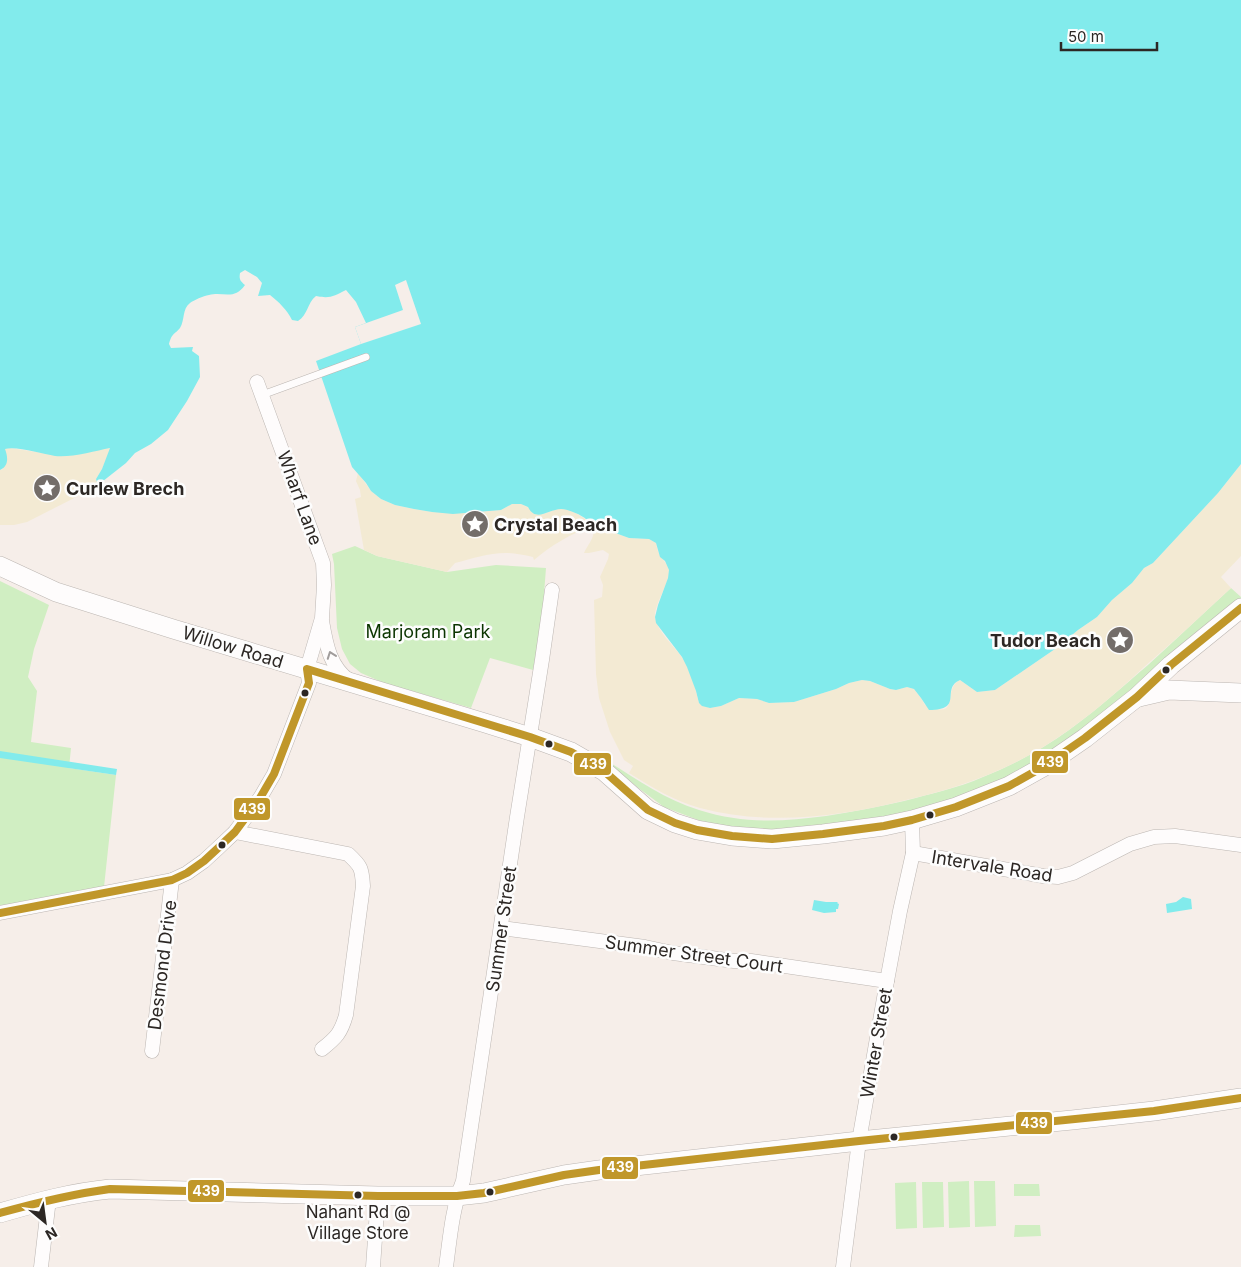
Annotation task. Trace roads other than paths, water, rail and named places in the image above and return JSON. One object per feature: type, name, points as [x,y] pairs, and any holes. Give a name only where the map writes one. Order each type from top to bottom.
[{"type":"main road","name":"Willow Road","points":[[0,566],[56,592],[530,737],[571,752],[604,771],[648,810],[675,823],[697,830],[732,836],[772,839],[884,826],[912,820],[956,807],[1009,786],[1043,767],[1085,738],[1137,697],[1171,665],[1241,608]]},
{"type":"main road","points":[[1137,697],[1169,690],[1241,693]]},
{"type":"main road","points":[[0,1213],[49,1199],[110,1189],[378,1196],[457,1196],[484,1193],[564,1175],[599,1170],[1135,1113],[1241,1098]]},
{"type":"street","name":"Wharf Lane","points":[[0,913],[172,880],[204,861],[235,832],[260,798],[274,774],[309,683],[307,669],[322,618],[324,563],[259,388]]},
{"type":"street","name":"Summer Street","points":[[446,1267],[453,1213],[463,1181],[552,590]]},
{"type":"street","name":"Wharf Lane","points":[[322,618],[329,652],[335,667],[345,678],[353,683]]},
{"type":"street","name":"Winter Street","points":[[843,1267],[859,1141],[887,981],[913,854],[912,820]]},
{"type":"street","points":[[235,832],[348,854],[357,862],[362,871],[363,886],[346,1015],[343,1027],[338,1035],[322,1049]]},
{"type":"street","name":"Intervale Road","points":[[913,854],[1058,878],[1073,873],[1130,844],[1154,837],[1175,836],[1241,845]]},
{"type":"street","name":"Desmond Drive","points":[[152,1050],[172,880]]},
{"type":"street","name":"Summer Street Court","points":[[501,928],[887,981]]},
{"type":"street","points":[[373,1267],[378,1196]]},
{"type":"street","points":[[42,1267],[49,1199]]},
{"type":"lane","points":[[259,388],[366,357]]},
{"type":"water","points":[[0,0],[1241,0],[1241,464],[1218,493],[1153,563],[1144,568],[1132,583],[1112,600],[1097,617],[1055,649],[995,690],[977,692],[960,680],[954,684],[949,703],[946,707],[929,710],[914,689],[907,687],[896,690],[890,689],[862,680],[794,702],[769,703],[757,699],[739,698],[721,706],[710,708],[702,706],[699,703],[682,657],[656,623],[655,617],[669,570],[665,561],[660,557],[656,543],[649,539],[629,538],[609,529],[593,527],[582,516],[564,509],[539,515],[531,512],[528,507],[521,504],[512,504],[501,510],[453,514],[414,509],[395,505],[381,499],[371,491],[352,467],[316,361],[361,344],[355,327],[366,323],[356,302],[346,290],[332,296],[316,296],[298,321],[292,320],[282,306],[270,295],[258,296],[262,283],[257,277],[245,270],[240,273],[240,277],[245,285],[237,293],[204,296],[187,305],[182,325],[172,336],[169,344],[171,348],[193,347],[192,351],[199,356],[200,377],[168,430],[151,444],[135,453],[126,463],[98,485],[96,479],[110,448],[68,456],[55,456],[23,449],[5,449],[7,461],[0,470]]},
{"type":"water","points":[[0,751],[117,769],[116,775],[0,758]]},
{"type":"water","points":[[1183,897],[1191,899],[1192,909],[1167,913],[1166,904],[1176,902]]},
{"type":"water","points":[[814,900],[838,902],[838,909],[836,909],[836,912],[824,913],[812,910]]},
{"type":"place","name":"Curlew Brech","points":[[47,488]]},
{"type":"place","name":"Crystal Beach","points":[[475,524]]},
{"type":"place","name":"Tudor Beach","points":[[1120,640]]},
{"type":"place","name":"Nahant Rd @ Village Store","points":[[358,1195]]},
{"type":"park label","name":"Marjoram Park","points":[[428,631]]}]
